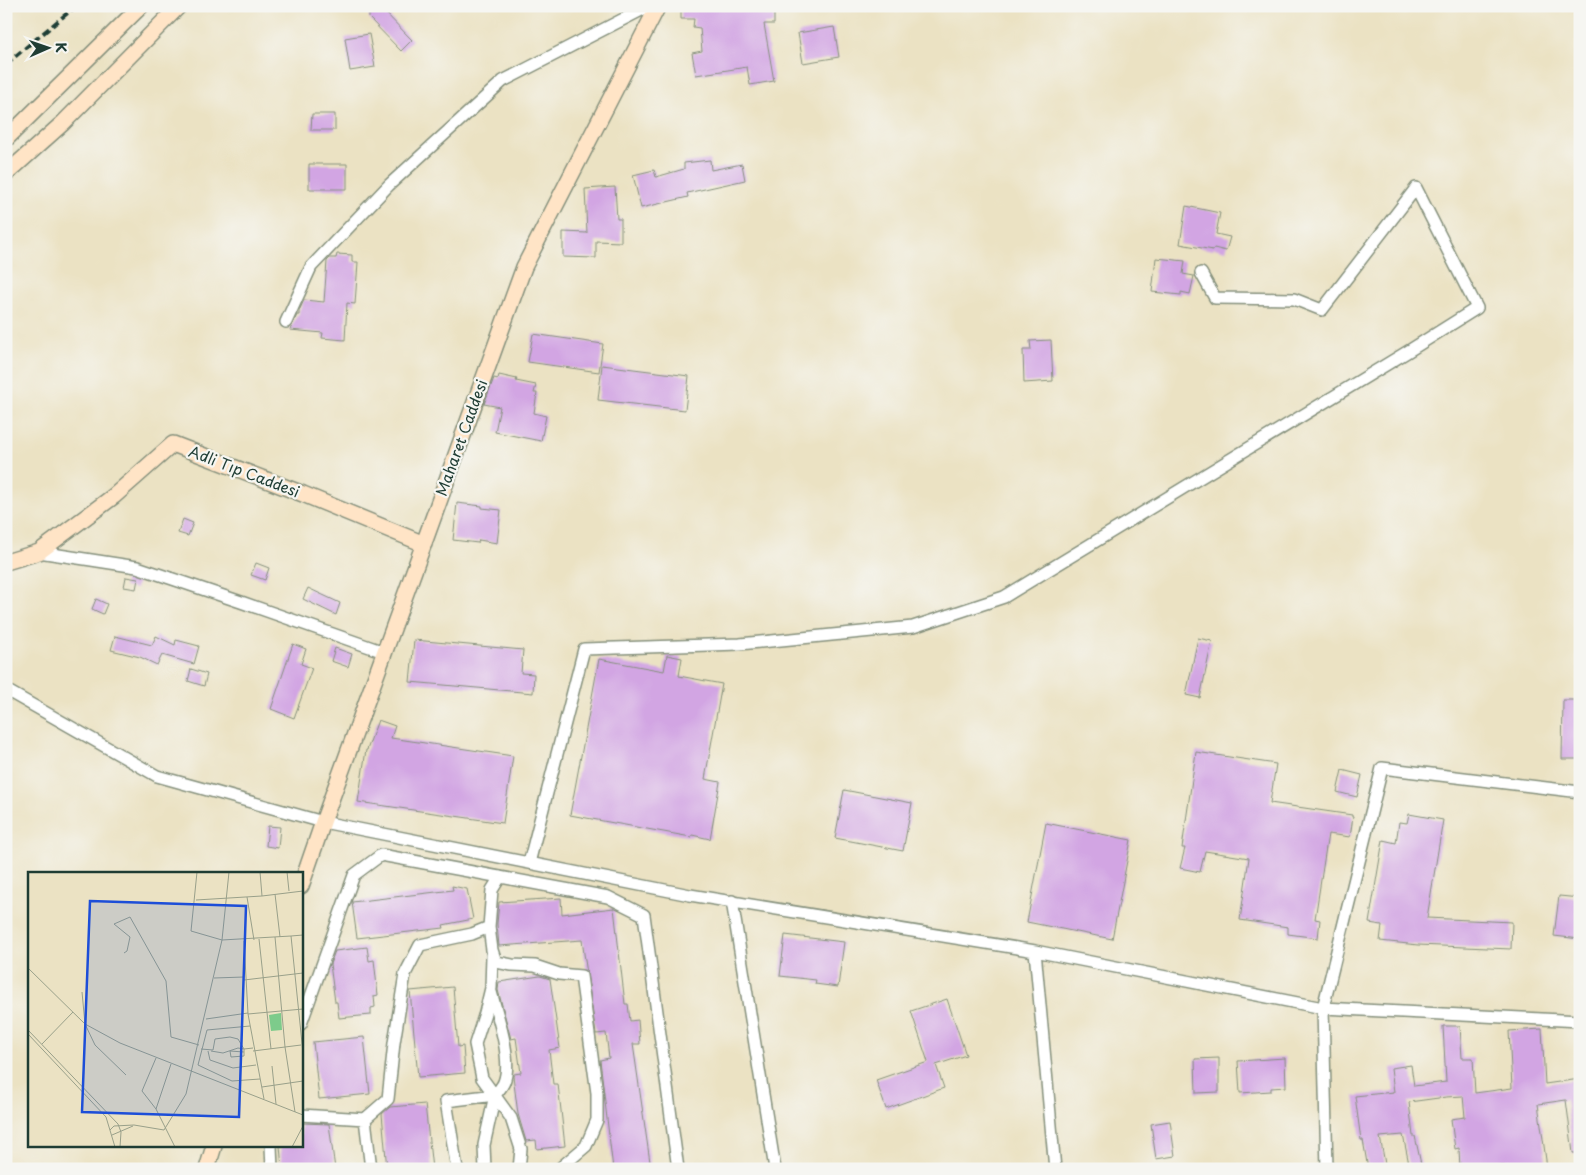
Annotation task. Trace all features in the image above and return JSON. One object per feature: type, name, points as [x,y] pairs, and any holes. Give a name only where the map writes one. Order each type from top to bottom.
[{"type":"street","points":[[6,139],[141,6]]},
{"type":"street","points":[[6,174],[63,123],[179,6]]},
{"type":"street","points":[[286,322],[311,267],[389,185],[503,81],[649,6]]},
{"type":"street","name":"Maharet Caddesi","points":[[302,883],[524,267],[658,6]]},
{"type":"street","points":[[529,862],[584,649],[740,644],[913,627],[1004,597],[1477,308],[1416,188],[1322,310],[1294,299],[1215,298],[1201,273]]},
{"type":"street","name":"Adli Tıp Caddesi","points":[[6,562],[39,552],[114,496],[173,444],[303,494],[424,544]]},
{"type":"street","points":[[39,552],[137,567],[384,652]]},
{"type":"street","points":[[6,690],[157,776],[323,822],[690,895],[1035,951],[1322,1008],[1580,1021]]},
{"type":"street","points":[[1320,1169],[1327,1168],[1322,1008],[1382,768],[1580,792]]},
{"type":"street","points":[[302,1021],[354,875],[381,855],[608,897],[644,915],[678,1169]]},
{"type":"street","points":[[500,877],[492,890],[489,928],[492,950],[491,988],[475,1044],[482,1078],[511,1118],[521,1149],[519,1169]]},
{"type":"street","points":[[732,901],[775,1169]]},
{"type":"street","points":[[302,1115],[365,1119],[388,1099],[394,1043],[405,974],[420,945],[472,934],[489,928]]},
{"type":"street","points":[[492,950],[496,962],[534,966],[559,974],[581,976],[597,1093],[597,1120],[586,1146],[559,1169]]},
{"type":"street","points":[[1035,951],[1055,1169]]},
{"type":"street","points":[[484,1169],[484,1145],[495,1095],[504,1082],[506,1061],[504,1040],[491,988]]},
{"type":"street","points":[[457,1169],[446,1101],[495,1095]]},
{"type":"street","points":[[365,1119],[371,1169]]},
{"type":"street","points":[[207,1169],[213,1148]]},
{"type":"street","points":[[271,1148],[272,1169]]},
{"type":"building","points":[[376,6],[379,6],[412,40],[401,51],[369,18],[369,14]]},
{"type":"building","points":[[681,6],[767,6],[767,12],[774,12],[774,24],[764,24],[774,81],[750,85],[747,67],[696,75],[692,53],[702,51],[700,28],[693,27],[694,19],[681,19]]},
{"type":"building","points":[[834,27],[839,57],[803,63],[798,33]]},
{"type":"building","points":[[369,34],[375,67],[350,71],[345,38]]},
{"type":"building","points":[[312,114],[335,114],[335,130],[311,130]]},
{"type":"building","points":[[710,160],[711,170],[742,164],[745,180],[687,193],[688,197],[641,208],[633,175],[654,170],[656,177],[684,169],[684,163]]},
{"type":"building","points":[[309,164],[347,164],[347,189],[309,189]]},
{"type":"building","points":[[615,187],[617,219],[621,219],[621,242],[596,241],[596,258],[563,257],[563,232],[587,233],[585,189]]},
{"type":"building","points":[[1186,206],[1220,213],[1216,234],[1230,237],[1226,251],[1180,244]]},
{"type":"building","points":[[337,254],[352,255],[352,262],[358,262],[355,304],[347,303],[345,340],[322,338],[323,333],[290,330],[297,315],[299,315],[304,300],[324,302],[327,261],[330,258],[336,258]]},
{"type":"building","points":[[1156,258],[1185,261],[1183,274],[1194,276],[1190,294],[1181,292],[1181,295],[1152,292]]},
{"type":"building","points":[[533,334],[603,344],[599,372],[528,362]]},
{"type":"building","points":[[1051,340],[1053,381],[1024,383],[1023,350],[1031,350],[1030,341]]},
{"type":"building","points":[[602,365],[689,376],[685,410],[598,400]]},
{"type":"building","points":[[499,375],[536,385],[534,393],[537,393],[534,413],[546,416],[541,441],[495,432],[500,407],[484,404],[494,378],[498,379]]},
{"type":"building","points":[[457,503],[501,510],[497,543],[479,540],[478,543],[453,540]]},
{"type":"building","points":[[183,519],[193,523],[188,536],[178,533]]},
{"type":"building","points":[[256,563],[269,568],[265,580],[251,575]]},
{"type":"building","points":[[126,577],[138,579],[136,589],[124,587]]},
{"type":"building","points":[[308,588],[340,603],[336,615],[303,599]]},
{"type":"building","points":[[96,599],[107,604],[103,614],[92,609]]},
{"type":"building","points":[[115,636],[152,645],[156,636],[175,645],[176,640],[199,646],[194,664],[162,655],[157,665],[140,657],[111,650]]},
{"type":"building","points":[[1198,638],[1212,641],[1200,698],[1186,695]]},
{"type":"building","points":[[414,640],[523,650],[521,673],[534,674],[533,693],[410,682]]},
{"type":"building","points":[[293,644],[306,649],[301,664],[312,668],[294,718],[271,709]]},
{"type":"building","points":[[335,648],[352,654],[348,667],[331,661]]},
{"type":"building","points":[[667,655],[682,658],[679,676],[722,684],[705,779],[720,782],[710,839],[570,815],[599,659],[664,671]]},
{"type":"building","points":[[191,669],[207,674],[204,686],[188,681]]},
{"type":"building","points":[[1563,700],[1580,700],[1580,759],[1562,759]]},
{"type":"building","points":[[378,720],[395,726],[391,738],[513,756],[503,823],[358,802],[366,750]]},
{"type":"building","points":[[1196,752],[1276,764],[1270,803],[1352,815],[1350,837],[1328,834],[1315,919],[1320,920],[1318,938],[1288,934],[1288,927],[1240,920],[1249,858],[1205,851],[1200,872],[1180,868],[1185,848],[1182,848]]},
{"type":"building","points":[[1342,770],[1362,775],[1357,797],[1337,792]]},
{"type":"building","points":[[844,790],[912,803],[903,851],[835,838]]},
{"type":"building","points":[[1409,814],[1443,820],[1427,918],[1512,922],[1511,949],[1418,945],[1380,941],[1382,925],[1369,923],[1383,840],[1396,843],[1399,822],[1407,823]]},
{"type":"building","points":[[1046,823],[1131,840],[1112,939],[1027,922]]},
{"type":"building","points":[[268,826],[280,827],[278,848],[266,846]]},
{"type":"building","points":[[452,886],[467,889],[473,919],[443,925],[444,928],[357,938],[352,902],[453,890]]},
{"type":"building","points":[[1559,896],[1580,898],[1580,939],[1554,936]]},
{"type":"building","points":[[561,898],[562,914],[614,908],[625,1004],[628,1004],[630,1021],[638,1020],[640,1044],[633,1044],[651,1169],[613,1169],[600,1060],[609,1058],[606,1033],[596,1034],[582,940],[499,946],[497,924],[499,902]]},
{"type":"building","points":[[785,935],[844,942],[838,987],[815,984],[816,980],[780,976]]},
{"type":"building","points":[[367,947],[369,961],[374,960],[378,995],[374,996],[375,1007],[371,1008],[371,1015],[339,1018],[330,964],[335,951]]},
{"type":"building","points":[[540,976],[550,979],[560,1048],[549,1050],[553,1084],[558,1084],[565,1146],[537,1149],[536,1140],[526,1141],[518,1114],[513,1076],[514,1074],[521,1073],[516,1038],[511,1039],[498,990],[499,982]]},
{"type":"building","points":[[453,987],[458,1047],[463,1046],[465,1073],[418,1077],[410,991]]},
{"type":"building","points":[[947,999],[966,1055],[936,1065],[944,1088],[886,1109],[876,1080],[928,1062],[911,1011]]},
{"type":"building","points":[[1443,1026],[1460,1026],[1462,1058],[1473,1058],[1475,1093],[1512,1088],[1509,1031],[1542,1029],[1545,1084],[1580,1079],[1580,1153],[1573,1153],[1566,1100],[1538,1104],[1547,1167],[1505,1169],[1504,1166],[1460,1169],[1459,1148],[1455,1149],[1451,1119],[1465,1117],[1463,1096],[1446,1097],[1409,1102],[1413,1136],[1415,1136],[1422,1169],[1410,1169],[1403,1135],[1380,1137],[1386,1169],[1368,1169],[1363,1140],[1361,1140],[1355,1096],[1394,1092],[1391,1068],[1411,1065],[1414,1086],[1446,1082]]},
{"type":"building","points":[[364,1037],[370,1094],[319,1099],[313,1042]]},
{"type":"building","points":[[1219,1058],[1219,1092],[1196,1093],[1195,1059]]},
{"type":"building","points":[[1285,1058],[1286,1087],[1271,1088],[1271,1091],[1240,1093],[1238,1061]]},
{"type":"building","points":[[425,1104],[432,1169],[387,1169],[382,1114],[390,1107]]},
{"type":"building","points":[[1170,1121],[1175,1156],[1156,1159],[1151,1124]]},
{"type":"building","points":[[302,1123],[329,1124],[335,1169],[282,1169],[280,1148],[302,1148]]},
{"type":"railway","points":[[6,64],[76,6]]}]
